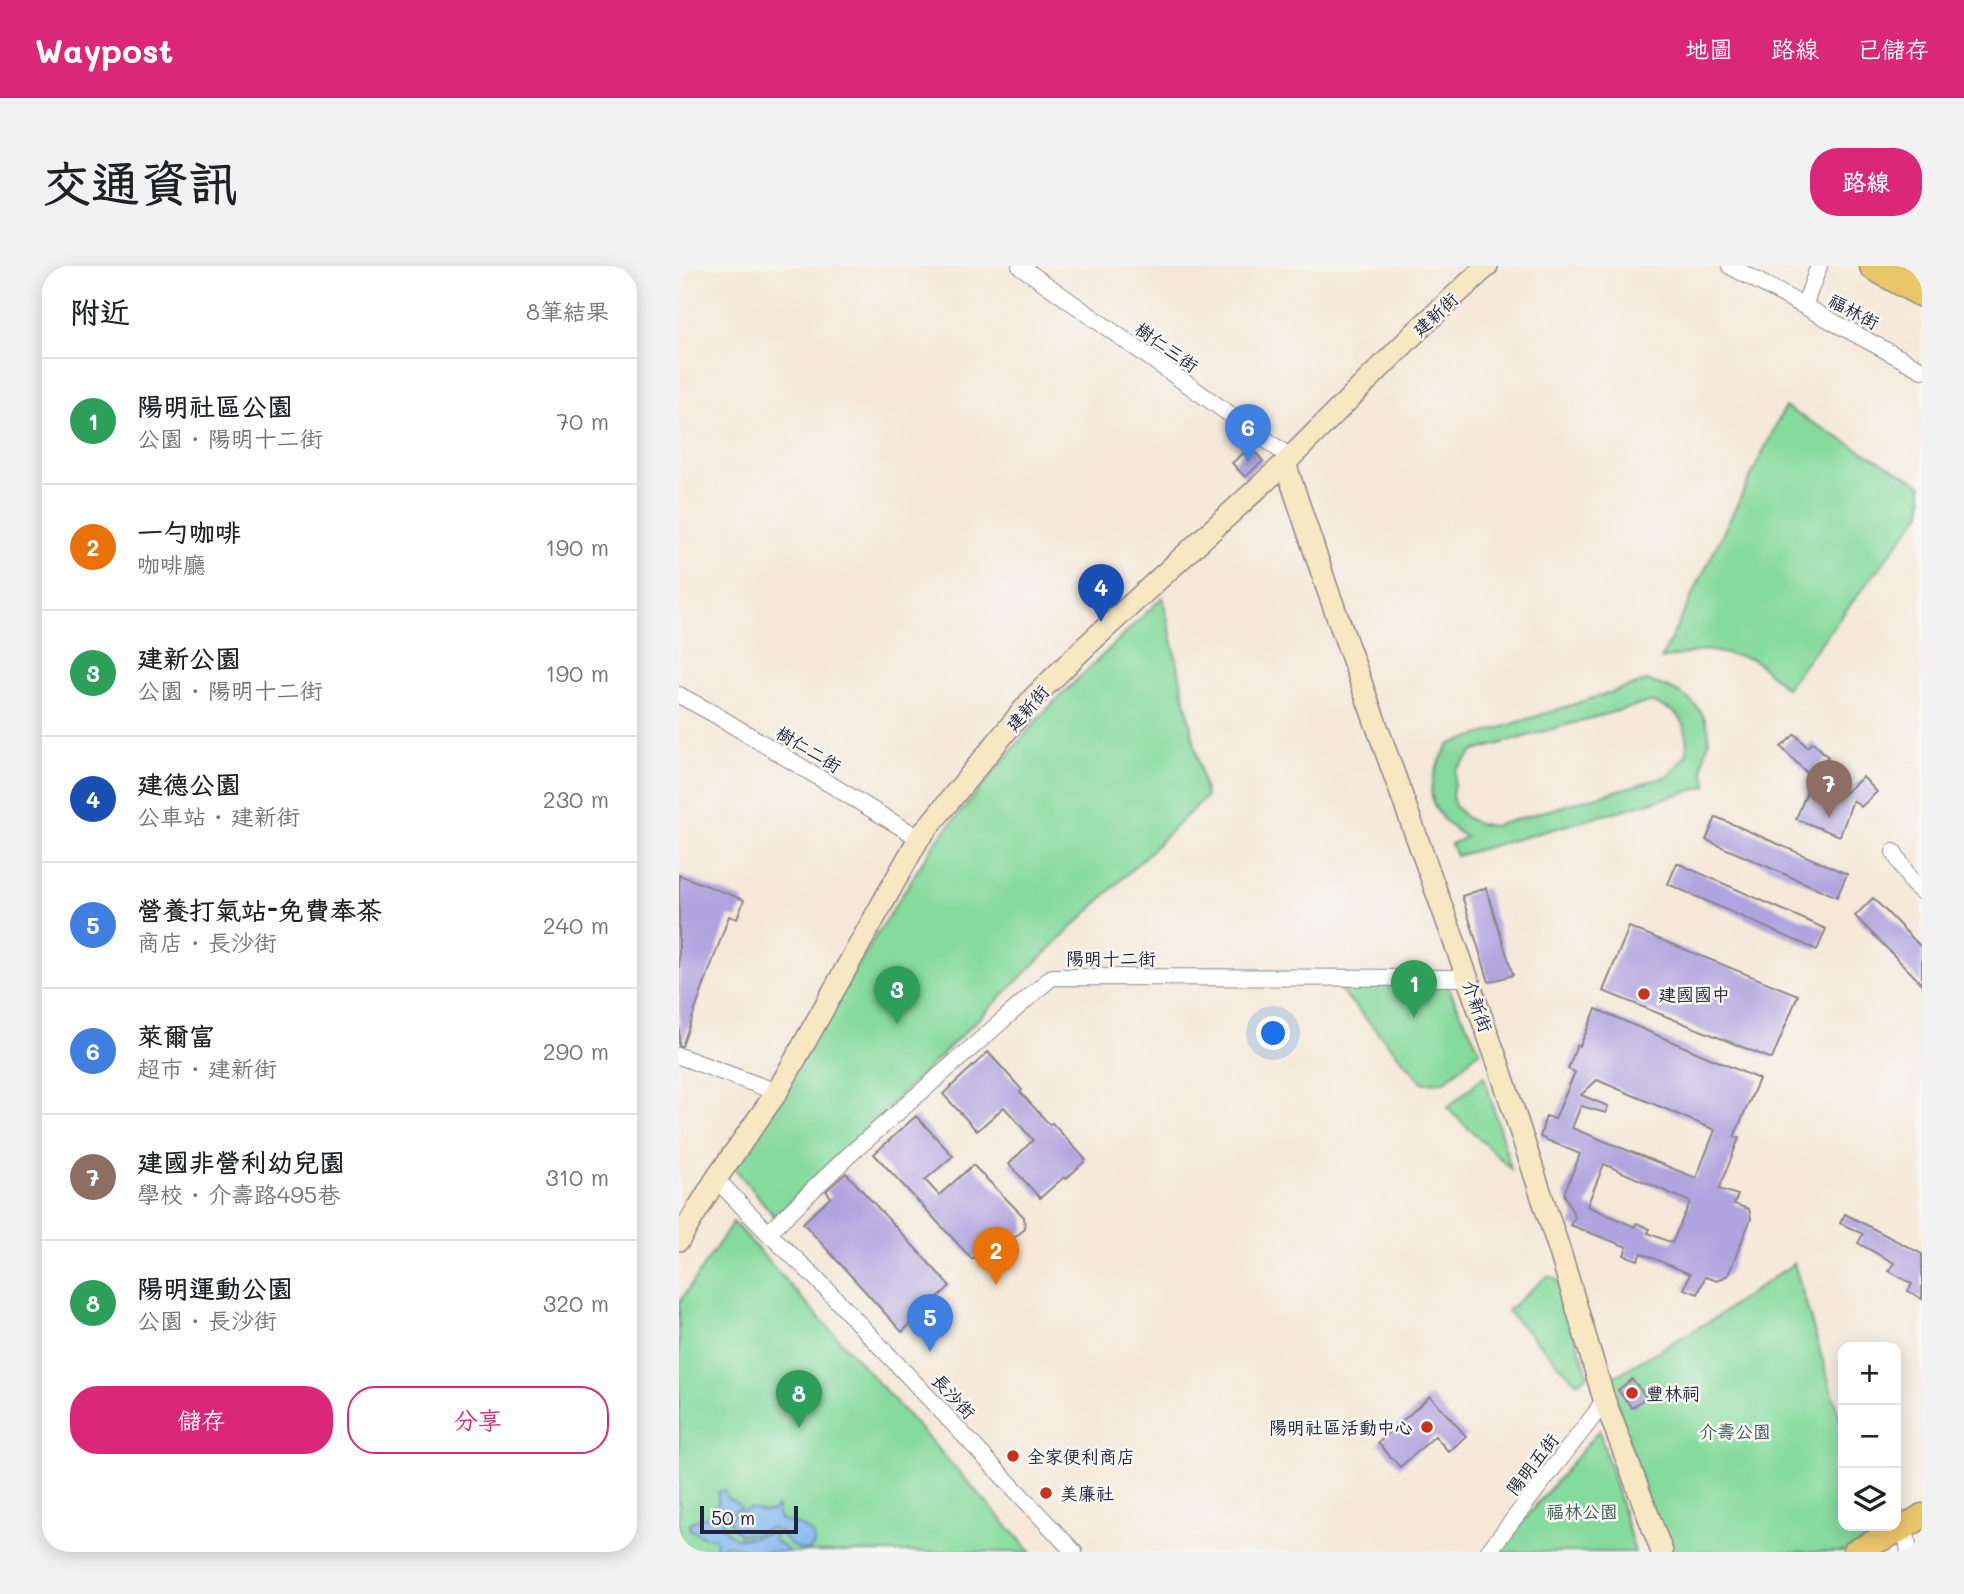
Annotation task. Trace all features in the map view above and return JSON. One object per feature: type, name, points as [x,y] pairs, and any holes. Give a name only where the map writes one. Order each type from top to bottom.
[{"type":"highway","points":[[1874,266],[1922,293]]},
{"type":"main road","points":[[1855,1552],[1914,1522]]},
{"type":"street","name":"樹仁三街","points":[[1020,266],[1283,452],[1285,463]]},
{"type":"street","name":"建新街","points":[[679,1240],[716,1179],[777,1091],[919,838],[1034,697],[1285,463],[1419,329],[1487,266]]},
{"type":"street","name":"福林街","points":[[1730,266],[1922,370]]},
{"type":"street","points":[[1804,306],[1819,266]]},
{"type":"street","name":"介新街","points":[[1285,463],[1327,588],[1498,1063],[1561,1255],[1604,1399],[1663,1552]]},
{"type":"street","name":"樹仁二街","points":[[679,695],[919,838]]},
{"type":"street","points":[[1894,852],[1912,883],[1922,892]]},
{"type":"street","name":"陽明十二街","points":[[768,1233],[848,1156],[1052,977],[1468,978]]},
{"type":"street","points":[[679,1056],[777,1091]]},
{"type":"street","name":"長沙街","points":[[716,1179],[872,1336],[1074,1552]]},
{"type":"street","name":"陽明五街","points":[[1488,1552],[1604,1399]]},
{"type":"street","points":[[1909,1552],[1914,1522]]},
{"type":"green space","points":[[1785,407],[1922,485],[1922,512],[1786,688],[1753,659],[1705,650],[1661,659]]},
{"type":"green space","points":[[1163,597],[1206,797],[775,1217],[732,1165],[934,844],[1044,712]]},
{"type":"green space","points":[[1646,681],[1678,692],[1702,714],[1709,736],[1703,767],[1708,786],[1456,856],[1451,844],[1466,837],[1442,817],[1432,796],[1435,771],[1450,744]],"holes":[[[1649,702],[1660,705],[1681,719],[1686,733],[1687,754],[1668,776],[1493,826],[1476,823],[1465,817],[1455,806],[1452,796],[1456,770],[1474,751]]]},
{"type":"green space","points":[[1445,981],[1480,1051],[1444,1082],[1423,1083],[1335,984]]},
{"type":"green space","points":[[1484,1076],[1511,1169],[1447,1108]]},
{"type":"green space","points":[[733,1222],[1031,1552],[679,1552],[679,1303]]},
{"type":"green space","name":"介壽公園","points":[[1794,1263],[1838,1412],[1838,1531],[1874,1531],[1875,1536],[1843,1552],[1663,1552],[1610,1379],[1718,1316]]},
{"type":"green space","points":[[1547,1276],[1557,1279],[1588,1375],[1577,1383],[1507,1311]]},
{"type":"green space","name":"福林公園","points":[[1599,1430],[1635,1552],[1497,1552]]},
{"type":"water","points":[[724,1490],[727,1498],[741,1508],[725,1517],[722,1524],[727,1532],[738,1538],[772,1533],[774,1540],[789,1552],[754,1552],[727,1545],[718,1550],[714,1538],[704,1537],[689,1529],[691,1522],[716,1511],[718,1492]]},
{"type":"water","points":[[777,1506],[779,1519],[801,1526],[813,1534],[814,1545],[808,1551],[795,1547],[779,1531],[769,1528],[740,1535],[728,1518],[749,1508],[764,1512],[773,1511]]},
{"type":"building","points":[[1251,447],[1263,461],[1245,477],[1232,463]]},
{"type":"building","points":[[1795,734],[1807,747],[1813,742],[1828,757],[1809,775],[1781,747]]},
{"type":"building","points":[[1863,777],[1877,792],[1861,807],[1853,800],[1840,836],[1796,819],[1810,784],[1841,796]]},
{"type":"building","points":[[1716,817],[1847,874],[1837,897],[1706,840]]},
{"type":"building","points":[[1677,863],[1826,929],[1817,950],[1668,884]]},
{"type":"building","points":[[679,875],[744,900],[737,919],[729,916],[682,1046],[679,1046]]},
{"type":"building","points":[[1486,888],[1513,975],[1489,982],[1462,896]]},
{"type":"building","points":[[1873,898],[1922,948],[1922,984],[1855,916]]},
{"type":"building","points":[[1629,927],[1798,995],[1772,1059],[1603,991]]},
{"type":"building","points":[[1596,1009],[1759,1079],[1734,1137],[1739,1138],[1719,1189],[1738,1195],[1734,1204],[1749,1209],[1751,1219],[1728,1275],[1717,1281],[1705,1277],[1698,1294],[1684,1289],[1690,1274],[1641,1253],[1638,1260],[1624,1255],[1627,1247],[1570,1225],[1575,1217],[1564,1194],[1580,1154],[1540,1137],[1546,1116],[1555,1119],[1575,1072],[1568,1069],[1577,1045],[1580,1046]],"holes":[[[1597,1080],[1715,1130],[1696,1178],[1572,1128],[1581,1106],[1606,1113],[1608,1106],[1581,1095]],[[1604,1164],[1690,1202],[1672,1243],[1648,1233],[1650,1229],[1637,1223],[1635,1227],[1587,1206]]]},
{"type":"building","points":[[988,1052],[1022,1090],[1020,1092],[1086,1160],[1040,1198],[1009,1164],[1033,1140],[1004,1107],[977,1131],[943,1094]]},
{"type":"building","points":[[916,1116],[953,1156],[925,1180],[939,1195],[973,1165],[1024,1217],[1025,1229],[1004,1246],[996,1237],[972,1259],[874,1154]]},
{"type":"building","points":[[846,1173],[950,1286],[902,1332],[803,1223],[831,1197],[826,1191]]},
{"type":"building","points":[[1845,1214],[1922,1254],[1922,1299],[1908,1291],[1912,1284],[1889,1271],[1894,1263],[1858,1243],[1863,1234],[1840,1223]]},
{"type":"building","name":"豐林祠","points":[[1632,1379],[1646,1397],[1632,1408],[1618,1390]]},
{"type":"building","name":"陽明社區活動中心","points":[[1430,1396],[1466,1436],[1449,1452],[1435,1436],[1400,1467],[1378,1443]]},
{"type":"place","name":"萊爾富","points":[[1248,462]]},
{"type":"place","name":"建德公園","points":[[1101,622]]},
{"type":"place","name":"建國非營利幼兒園","points":[[1829,818]]},
{"type":"place","name":"建國國中","points":[[1644,994]]},
{"type":"place","name":"陽明社區公園","points":[[1414,1018]]},
{"type":"place","name":"建新公園","points":[[897,1024]]},
{"type":"place","name":"一勺咖啡","points":[[996,1285]]},
{"type":"place","name":"營養打氣站-免費奉茶","points":[[930,1352]]},
{"type":"place","name":"豐林祠","points":[[1632,1393]]},
{"type":"place","name":"陽明社區活動中心","points":[[1427,1427]]},
{"type":"place","name":"陽明運動公園","points":[[799,1428]]},
{"type":"place","name":"全家便利商店","points":[[1013,1456]]},
{"type":"place","name":"美廉社","points":[[1046,1493]]}]
